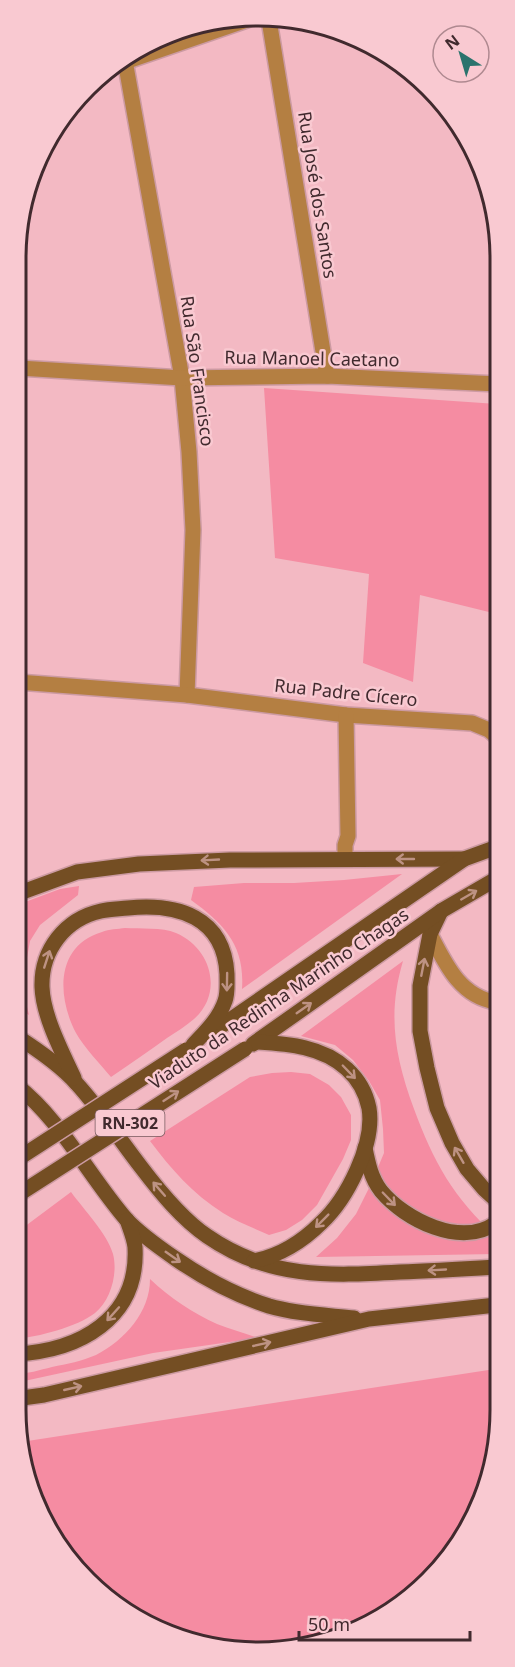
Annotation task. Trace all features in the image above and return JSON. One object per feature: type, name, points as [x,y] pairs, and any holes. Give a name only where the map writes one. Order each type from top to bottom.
[{"type":"main road","name":"RN-302","points":[[458,863],[490,850]]},
{"type":"main road","points":[[26,891],[77,872],[139,864],[345,859],[458,863]]},
{"type":"main road","name":"Viaduto da Redinha Marinho Chagas","points":[[26,1154],[190,1048],[458,863]]},
{"type":"main road","name":"RN-302","points":[[441,911],[490,882]]},
{"type":"main road","points":[[190,1048],[215,1020],[225,1001],[227,984],[225,955],[220,942],[210,928],[197,918],[179,910],[143,906],[101,910],[80,918],[62,931],[51,948],[43,970],[42,989],[48,1016],[60,1049],[77,1083],[142,1168],[183,1215],[206,1236],[232,1252],[287,1271],[348,1275],[490,1267]]},
{"type":"main road","points":[[441,911],[430,934],[420,986],[420,1031],[437,1108],[452,1143],[467,1169],[490,1194]]},
{"type":"main road","name":"Viaduto da Redinha Marinho Chagas","points":[[26,1190],[251,1046],[441,911]]},
{"type":"main road","points":[[26,1042],[77,1083]]},
{"type":"main road","points":[[251,1046],[288,1044],[304,1047],[322,1053],[346,1068],[361,1086],[369,1107],[370,1123],[364,1148],[349,1186],[337,1206],[322,1223],[295,1244],[268,1258],[254,1261]]},
{"type":"main road","points":[[26,1093],[48,1116],[127,1220],[163,1250],[193,1270],[227,1290],[270,1306],[308,1313],[369,1319]]},
{"type":"main road","points":[[364,1148],[370,1172],[380,1190],[397,1208],[430,1226],[459,1234],[490,1228]]},
{"type":"main road","points":[[26,1353],[80,1340],[115,1313],[132,1284],[134,1270],[135,1245],[127,1220]]},
{"type":"main road","points":[[26,1397],[369,1319],[490,1306]]},
{"type":"street","name":"Rua José dos Santos","points":[[270,26],[327,376]]},
{"type":"street","points":[[154,50],[222,28]]},
{"type":"street","name":"Rua São Francisco","points":[[124,68],[182,378],[193,530],[187,695]]},
{"type":"street","name":"Rua Manoel Caetano","points":[[26,368],[182,378],[327,376],[490,384]]},
{"type":"street","name":"Rua Padre Cícero","points":[[26,683],[187,695],[346,715],[472,723],[490,731]]},
{"type":"street","points":[[345,859],[345,845],[348,836],[346,715]]},
{"type":"street","points":[[430,934],[456,980],[468,992],[490,1000]]},
{"type":"shaded area","points":[[264,388],[490,404],[490,612],[420,595],[413,682],[363,663],[369,574],[275,558]]},
{"type":"shaded area","points":[[402,874],[242,989],[240,960],[230,937],[213,918],[191,900],[194,887],[344,880]]},
{"type":"shaded area","points":[[79,886],[78,895],[40,925],[30,941],[26,964],[26,902],[60,889]]},
{"type":"shaded area","points":[[125,928],[164,930],[176,933],[188,940],[205,960],[211,984],[209,996],[194,1019],[111,1077],[76,1033],[65,1004],[64,974],[75,949],[87,939],[105,931]]},
{"type":"shaded area","points":[[403,961],[395,1000],[394,1018],[398,1054],[407,1090],[421,1128],[446,1178],[468,1208],[490,1230],[490,1254],[316,1257],[337,1238],[356,1214],[384,1153],[383,1129],[380,1100],[353,1060],[335,1045],[301,1036]]},
{"type":"shaded area","points":[[291,1072],[310,1074],[329,1085],[341,1097],[351,1115],[351,1140],[317,1205],[302,1220],[286,1230],[269,1235],[212,1206],[174,1171],[150,1141],[250,1077]]},
{"type":"shaded area","points":[[71,1192],[101,1230],[113,1254],[115,1269],[109,1294],[101,1308],[95,1313],[68,1327],[26,1337],[26,1226]]},
{"type":"shaded area","points":[[150,1279],[174,1299],[199,1315],[217,1324],[258,1338],[153,1353],[26,1381],[26,1373],[85,1359],[107,1349],[134,1324],[146,1303]]},
{"type":"shaded area","points":[[490,1370],[488,1440],[482,1470],[466,1512],[442,1551],[422,1574],[399,1594],[360,1618],[318,1634],[288,1640],[242,1641],[197,1634],[155,1618],[116,1594],[93,1574],[73,1551],[57,1526],[43,1498],[33,1470],[27,1441]]}]
